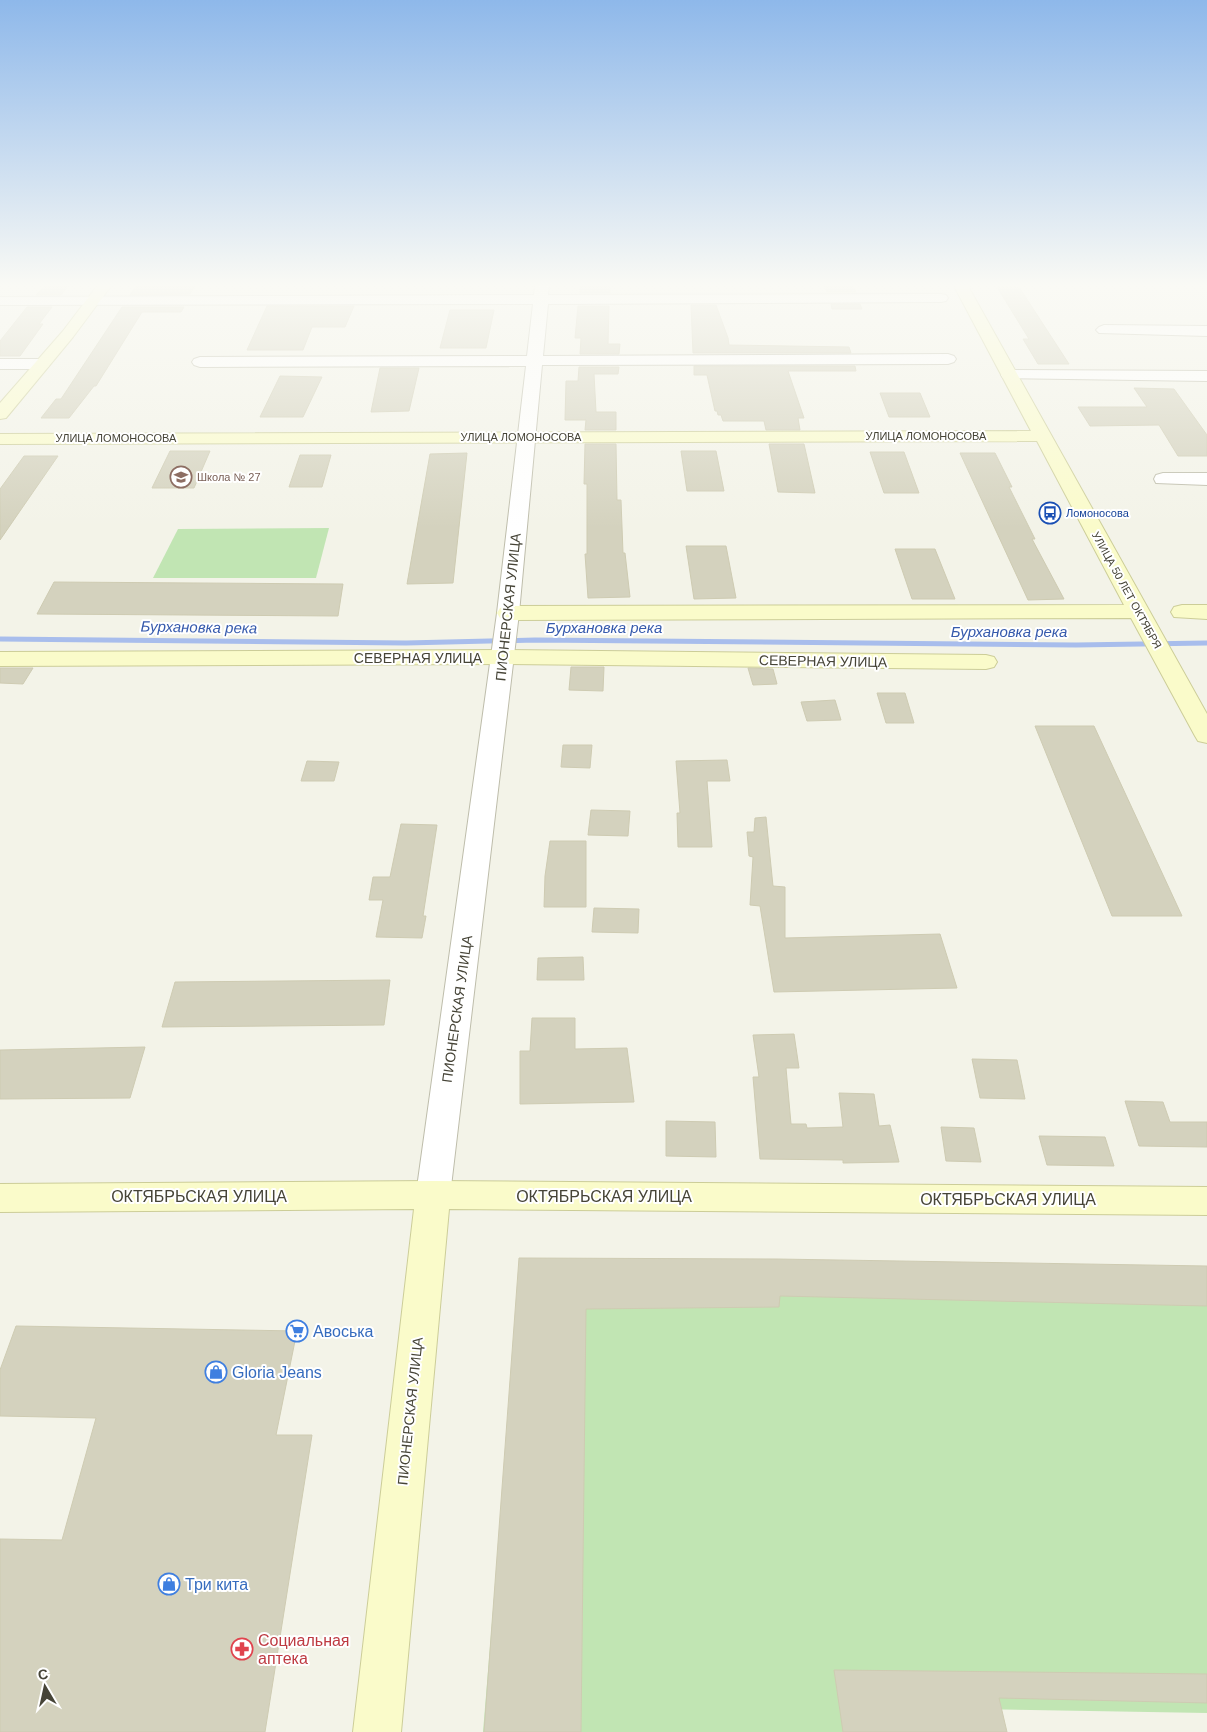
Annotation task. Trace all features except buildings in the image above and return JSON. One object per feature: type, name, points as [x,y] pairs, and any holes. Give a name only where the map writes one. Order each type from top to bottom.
[{"type":"street","points":[[0,414],[40,367]]},
{"type":"street","name":"ПИОНЕРСКАЯ УЛИЦА","points":[[377,1732],[433,1195],[508,613],[533,367]]},
{"type":"street","name":"УЛИЦА 50 ЛЕТ ОКТЯБРЯ","points":[[1005,367],[1207,736]]},
{"type":"street","points":[[1009,375],[1207,376]]},
{"type":"street","name":"УЛИЦА ЛОМОНОСОВА","points":[[0,439],[1041,436]]},
{"type":"street","points":[[1163,479],[1207,479]]},
{"type":"street","points":[[508,613],[1138,611]]},
{"type":"street","points":[[1182,612],[1207,612]]},
{"type":"street","name":"СЕВЕРНАЯ УЛИЦА","points":[[0,658],[502,657],[986,662]]},
{"type":"street","name":"ОКТЯБРЬСКАЯ УЛИЦА","points":[[0,1198],[433,1195],[1207,1201]]},
{"type":"green space","points":[[329,528],[316,578],[153,578],[178,529]]},
{"type":"green space","points":[[1207,1267],[1207,1713],[861,1707],[864,1732],[483,1732],[521,1268]]},
{"type":"waterway","name":"Бурхановка река","points":[[0,639],[406,643],[535,640],[1076,645],[1207,643]]},
{"type":"place","name":"Школа № 27","points":[[181,477]]},
{"type":"place","name":"Ломоносова","points":[[1050,513]]},
{"type":"place","name":"Авоська","points":[[297,1331]]},
{"type":"place","name":"Gloria Jeans","points":[[216,1372]]},
{"type":"place","name":"Три кита","points":[[169,1584]]},
{"type":"place","name":"Социальная аптека","points":[[242,1649]]}]
